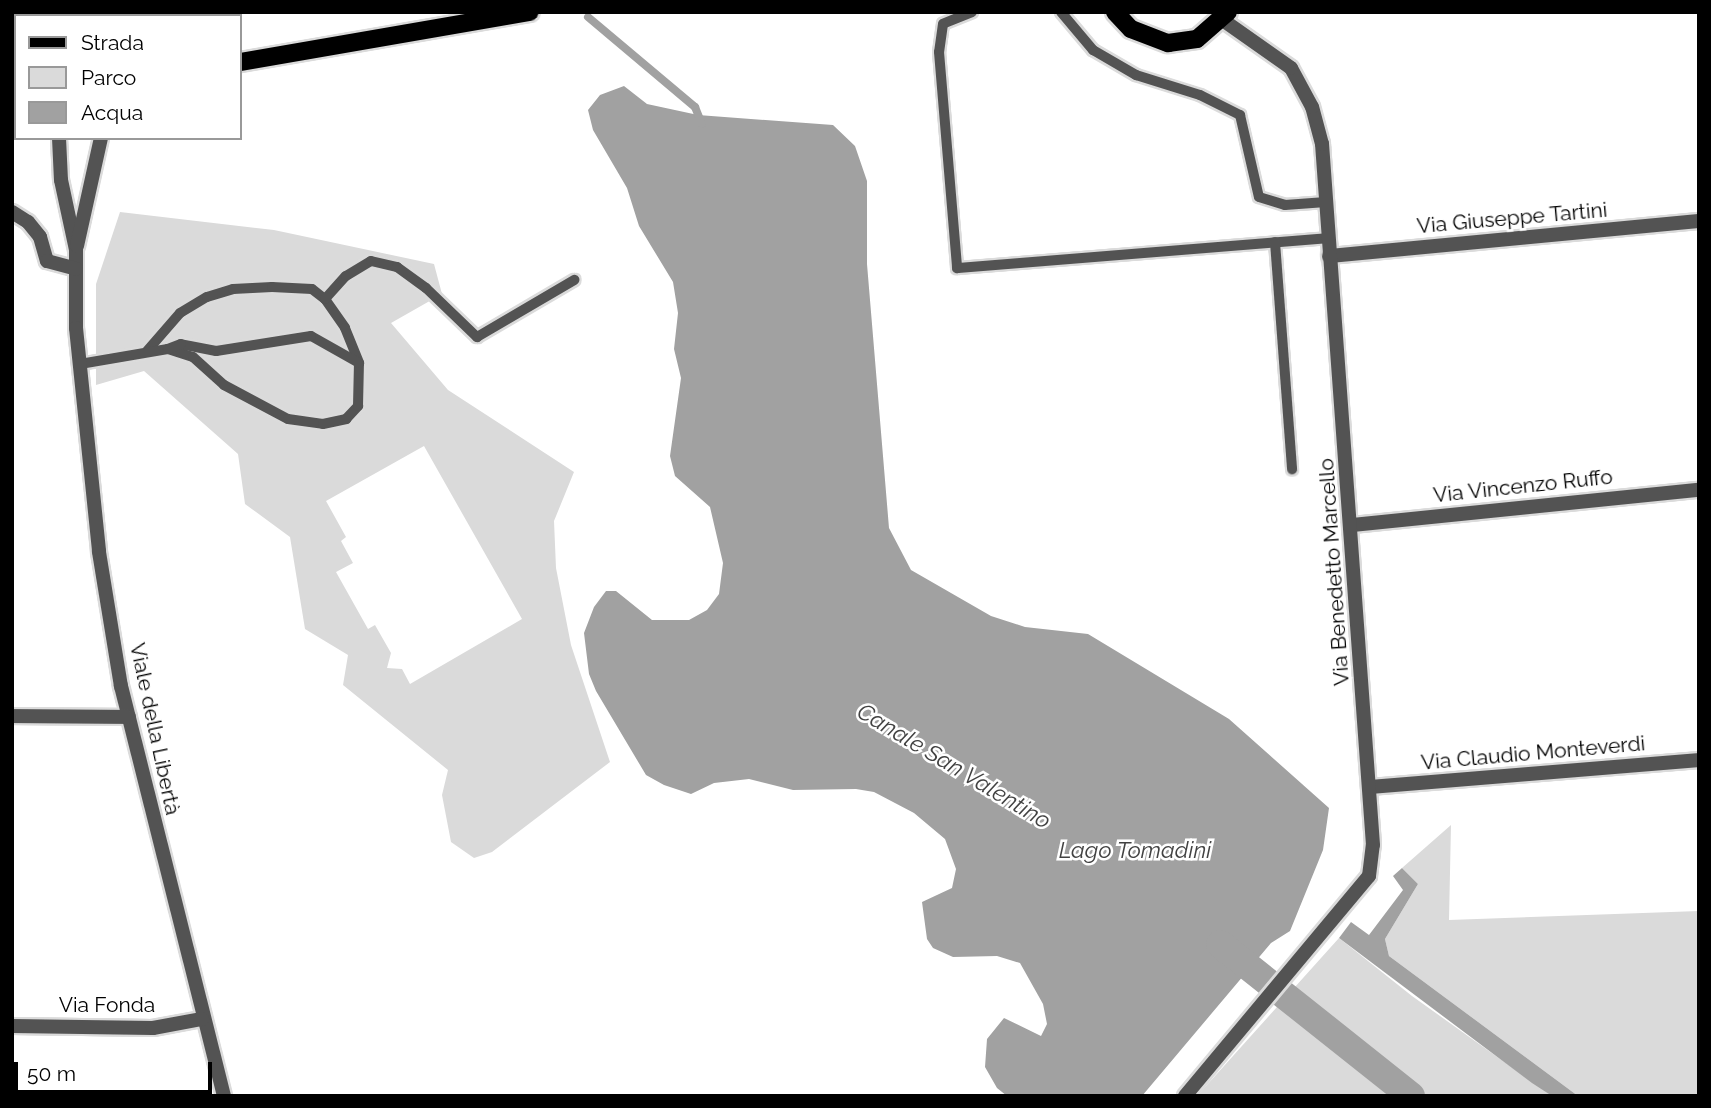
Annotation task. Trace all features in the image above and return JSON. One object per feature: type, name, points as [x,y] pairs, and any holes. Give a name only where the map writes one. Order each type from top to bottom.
[{"type":"main road","points":[[242,62],[530,12]]},
{"type":"main road","points":[[1115,12],[1131,29],[1168,43],[1196,38],[1225,16]]},
{"type":"street","name":"Via Benedetto Marcello","points":[[1185,1096],[1368,876],[1373,845],[1352,525],[1322,144],[1312,107],[1291,68],[1225,16]]},
{"type":"street","name":"Viale della Libertà","points":[[59,140],[61,180],[76,250],[79,364],[99,552],[129,717],[202,1019],[224,1096]]},
{"type":"street","name":"Viale della Libertà","points":[[76,250],[102,140]]},
{"type":"street","points":[[12,212],[29,222],[40,237],[47,261],[76,269]]},
{"type":"street","name":"Via Giuseppe Tartini","points":[[1329,256],[1699,222]]},
{"type":"street","name":"Via Vincenzo Ruffo","points":[[1352,525],[1699,490]]},
{"type":"street","points":[[12,716],[129,717]]},
{"type":"street","name":"Via Claudio Monteverdi","points":[[1371,787],[1699,760]]},
{"type":"street","name":"Via Fonda","points":[[12,1026],[153,1028],[202,1019]]},
{"type":"lane","points":[[972,12],[943,24],[939,52],[957,268],[1328,238]]},
{"type":"lane","points":[[1062,12],[1093,50],[1136,75],[1200,94],[1240,115],[1259,197],[1285,205],[1326,202]]},
{"type":"lane","points":[[1275,242],[1292,469]]},
{"type":"lane","points":[[325,299],[359,265],[371,261],[397,268],[426,288],[477,337],[573,280]]},
{"type":"lane","points":[[147,351],[180,313],[233,289],[312,289],[325,299],[345,328],[359,363],[358,406],[346,419],[323,424],[288,419],[223,385],[193,357],[168,349]]},
{"type":"lane","points":[[79,364],[168,349],[181,344],[216,351],[311,336],[359,363]]},
{"type":"green space","points":[[120,212],[274,230],[434,264],[442,294],[391,323],[448,390],[574,472],[554,521],[556,568],[571,645],[610,762],[492,852],[474,858],[451,842],[442,795],[448,770],[343,685],[348,655],[305,629],[290,537],[245,504],[238,454],[144,371],[96,385],[96,284]],"holes":[[[424,446],[522,619],[410,684],[402,669],[387,668],[391,653],[375,625],[368,629],[336,572],[353,563],[341,541],[346,537],[326,501]]]},
{"type":"green space","points":[[1451,825],[1449,920],[1699,911],[1699,1096],[1578,1096],[1389,956],[1385,939],[1418,884],[1402,868]]},
{"type":"green space","points":[[1339,938],[1412,996],[1552,1096],[1197,1096]]},
{"type":"water","name":"Lago Tomadini","points":[[624,86],[647,104],[698,115],[833,125],[855,146],[867,181],[867,264],[889,528],[911,570],[991,616],[1025,627],[1088,634],[1229,719],[1329,808],[1323,850],[1290,931],[1271,943],[1142,1096],[1007,1096],[997,1088],[985,1067],[987,1039],[1004,1018],[1041,1036],[1047,1024],[1043,1004],[1020,963],[997,956],[953,957],[933,948],[927,939],[922,902],[952,888],[956,869],[945,839],[914,813],[874,792],[856,789],[793,790],[749,779],[714,783],[691,794],[664,785],[646,775],[596,691],[589,674],[584,633],[594,607],[606,591],[616,591],[652,620],[689,620],[707,610],[719,594],[723,563],[710,507],[675,476],[670,456],[681,378],[674,349],[678,313],[673,282],[639,226],[627,188],[593,130],[588,110],[600,95]]},
{"type":"water","points":[[1402,868],[1418,884],[1385,939],[1389,956],[1578,1096],[1552,1096],[1532,1083],[1339,938],[1351,922],[1369,935],[1403,890],[1393,876]]},
{"type":"waterway","points":[[588,17],[695,107],[702,124]]},
{"type":"waterway","name":"Canale San Valentino","points":[[1220,944],[1411,1096]]}]
